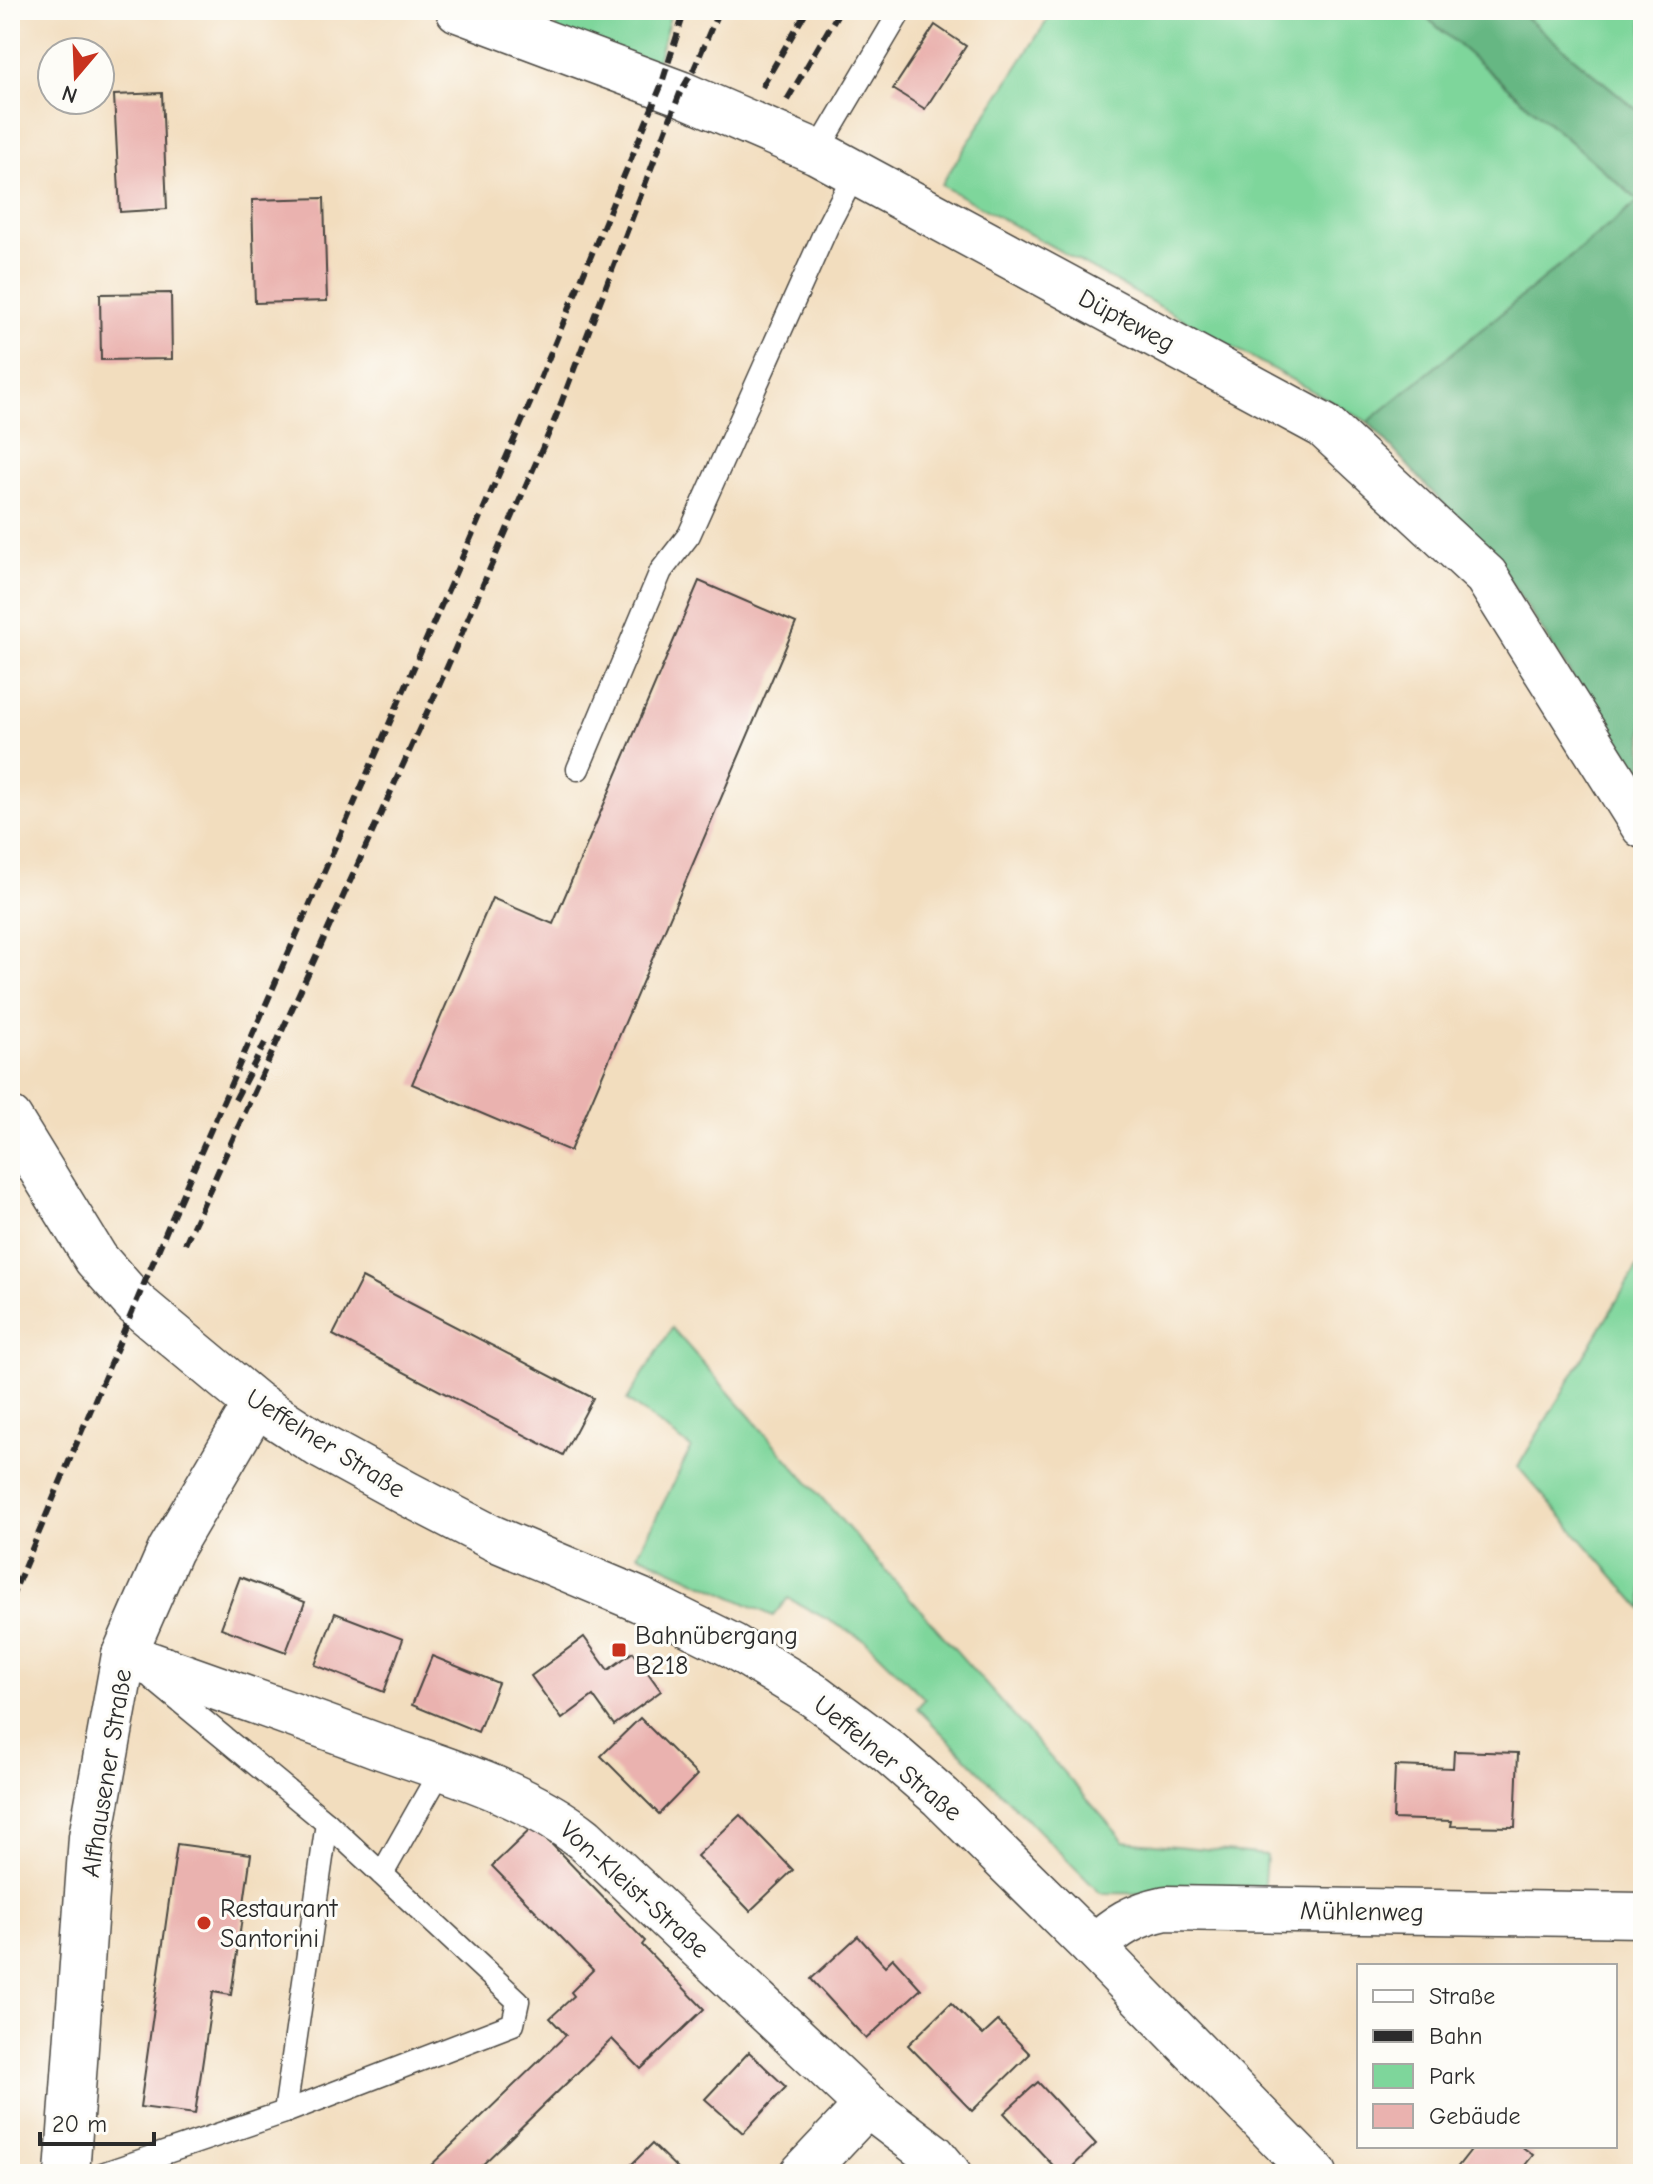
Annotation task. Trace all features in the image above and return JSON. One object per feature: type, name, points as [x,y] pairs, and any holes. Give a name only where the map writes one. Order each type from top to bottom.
[{"type":"street","name":"Düpteweg","points":[[458,10],[680,93],[817,152],[1324,426],[1486,576],[1643,826]]},
{"type":"street","name":"Ueffelner Straße","points":[[10,1119],[96,1259],[136,1304],[256,1404],[322,1447],[420,1500],[493,1538],[653,1607],[733,1646],[815,1696],[888,1751],[941,1797],[1315,2174]]},
{"type":"street","name":"Alfhausener Straße","points":[[67,2174],[91,1837],[124,1655],[170,1550],[256,1404]]},
{"type":"street","name":"Von-Kleist-Straße","points":[[124,1655],[442,1768],[527,1801],[557,1818],[584,1839],[867,2105],[934,2156],[949,2174]]},
{"type":"street","name":"Mühlenweg","points":[[1093,1947],[1119,1924],[1141,1913],[1166,1908],[1643,1915]]},
{"type":"street","points":[[802,2174],[867,2105]]},
{"type":"lane","points":[[817,152],[901,10]]},
{"type":"lane","points":[[578,769],[661,571],[689,535],[827,227],[855,173]]},
{"type":"lane","points":[[102,2174],[285,2112],[513,2024],[518,2001],[327,1823],[124,1655]]},
{"type":"lane","points":[[382,1874],[442,1768]]},
{"type":"lane","points":[[285,2112],[327,1823]]},
{"type":"green space","points":[[537,10],[672,10],[656,65],[553,33],[560,19]]},
{"type":"green space","points":[[1042,10],[1418,10],[1639,201],[1368,422],[941,185],[1050,16]]},
{"type":"green space","points":[[1418,10],[1517,10],[1643,115],[1643,786],[1501,567],[1368,422],[1639,201]]},
{"type":"green space","points":[[1517,10],[1643,10],[1643,115]]},
{"type":"green space","points":[[1643,1257],[1643,1610],[1518,1467]]},
{"type":"green space","points":[[672,1328],[1124,1841],[1266,1855],[1263,1895],[1100,1893],[917,1708],[925,1699],[865,1640],[788,1598],[773,1616],[638,1554],[691,1448],[627,1400]]},
{"type":"building","points":[[935,25],[966,46],[925,109],[893,89]]},
{"type":"building","points":[[162,93],[167,209],[120,212],[116,95]]},
{"type":"building","points":[[324,198],[327,301],[255,303],[252,200]]},
{"type":"building","points":[[171,293],[172,359],[101,360],[100,294]]},
{"type":"building","points":[[699,581],[796,623],[570,1151],[412,1084],[492,898],[553,924]]},
{"type":"building","points":[[362,1278],[593,1398],[563,1455],[333,1335]]},
{"type":"building","points":[[240,1577],[305,1602],[286,1652],[221,1628]]},
{"type":"building","points":[[335,1613],[403,1639],[384,1692],[315,1665]]},
{"type":"building","points":[[584,1637],[608,1670],[633,1652],[661,1691],[614,1725],[593,1696],[562,1719],[531,1676]]},
{"type":"building","points":[[432,1656],[498,1683],[478,1732],[412,1705]]},
{"type":"building","points":[[640,1718],[697,1775],[659,1814],[601,1756]]},
{"type":"building","points":[[1454,1751],[1518,1753],[1515,1827],[1451,1826],[1452,1821],[1393,1819],[1395,1766],[1453,1768]]},
{"type":"building","points":[[740,1815],[793,1870],[750,1911],[697,1856]]},
{"type":"building","points":[[534,1826],[645,1941],[642,1945],[704,2009],[641,2069],[612,2039],[473,2174],[422,2174],[566,2035],[550,2018],[574,1996],[571,1992],[593,1970],[492,1866]]},
{"type":"building","name":"Restaurant Santorini","points":[[177,1844],[251,1854],[231,1995],[213,1992],[195,2114],[140,2107]]},
{"type":"building","points":[[858,1936],[885,1966],[893,1958],[921,1989],[866,2039],[811,1979]]},
{"type":"building","points":[[951,2003],[983,2035],[998,2021],[1030,2054],[972,2111],[908,2045]]},
{"type":"building","points":[[749,2052],[786,2087],[743,2133],[705,2099]]},
{"type":"building","points":[[1038,2082],[1096,2144],[1065,2174],[1061,2174],[1004,2113]]},
{"type":"building","points":[[652,2144],[683,2174],[622,2174]]},
{"type":"building","points":[[1472,2148],[1524,2148],[1533,2155],[1518,2174],[1452,2174]]},
{"type":"railway","points":[[10,1601],[168,1227],[531,401],[661,86],[685,10]]},
{"type":"railway","points":[[185,1244],[438,688],[555,419],[680,93],[694,69],[719,10]]},
{"type":"railway","points":[[762,87],[807,10]]},
{"type":"railway","points":[[787,100],[840,10]]},
{"type":"railway","points":[[235,1100],[265,1043]]},
{"type":"place","name":"Bahnübergang B218","points":[[619,1650]]},
{"type":"place","name":"Restaurant Santorini","points":[[204,1923]]}]
